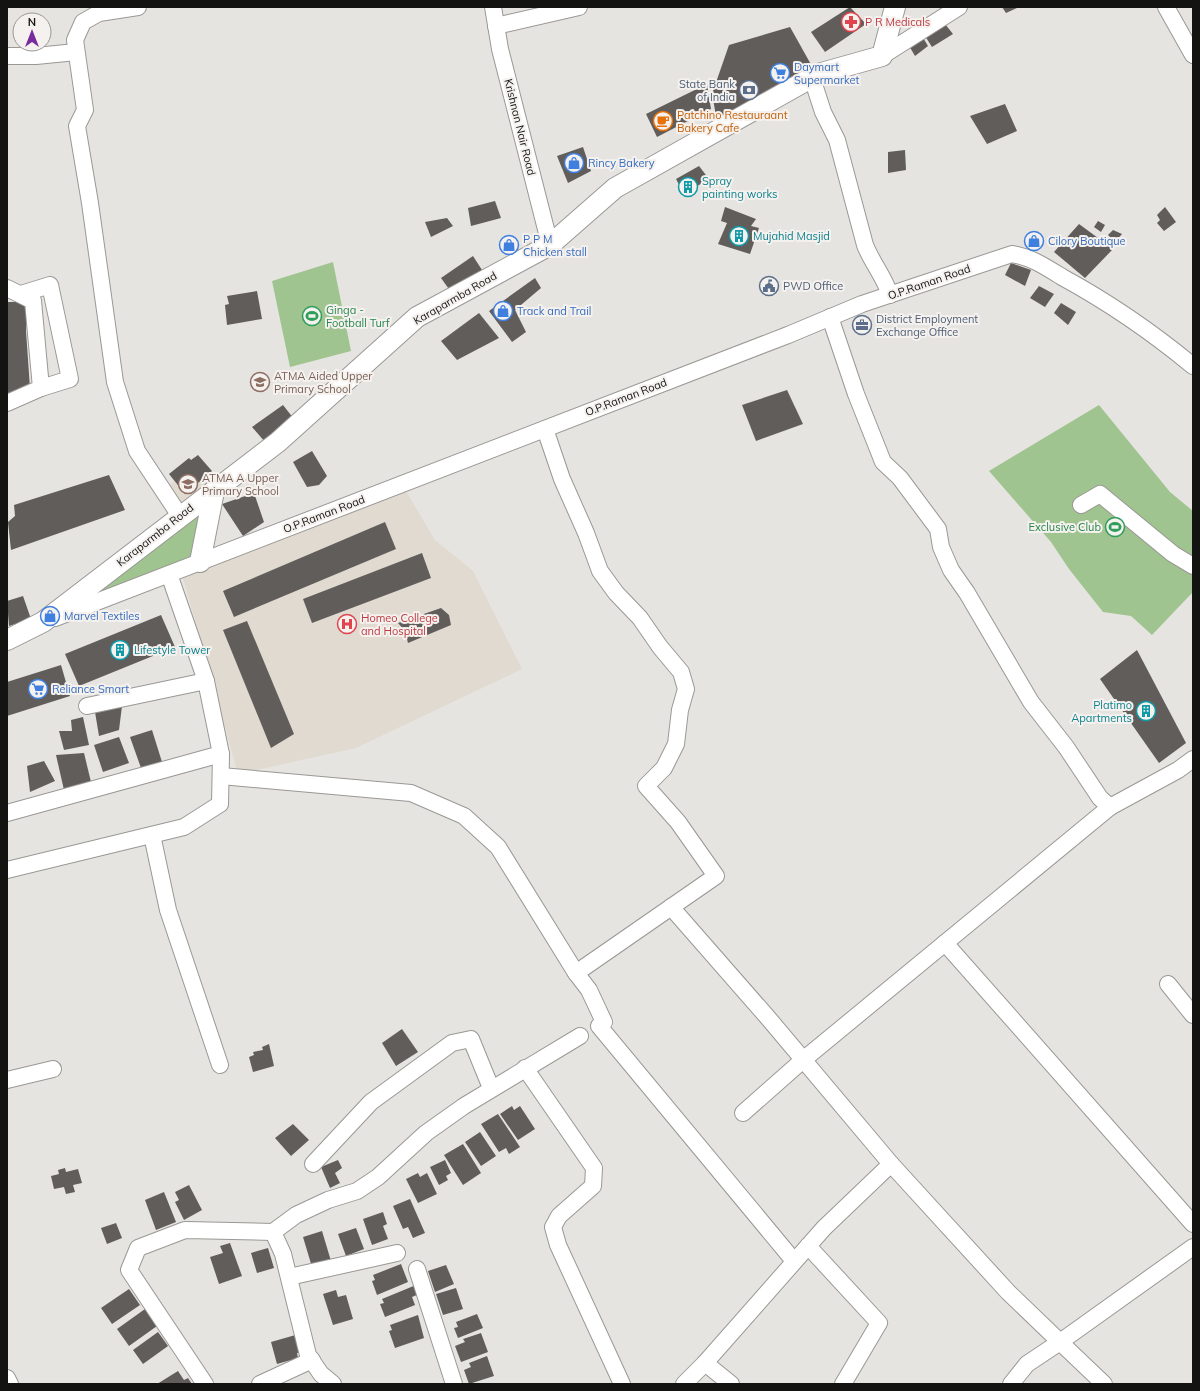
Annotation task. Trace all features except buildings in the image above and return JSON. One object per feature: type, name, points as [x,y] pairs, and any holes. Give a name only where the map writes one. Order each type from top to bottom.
[{"type":"main road","points":[[882,56],[895,7]]},
{"type":"main road","name":"Karaparmba Road","points":[[7,640],[43,622],[278,442],[417,317],[550,245],[615,188],[812,78],[882,56]]},
{"type":"main road","points":[[200,562],[214,490]]},
{"type":"street","points":[[138,7],[99,13],[83,22],[75,40],[85,110],[77,126],[90,203],[115,382],[137,452],[180,516]]},
{"type":"street","name":"Krishnan Nair Road","points":[[493,7],[500,49],[550,245]]},
{"type":"street","points":[[496,26],[579,7]]},
{"type":"street","points":[[882,56],[959,7]]},
{"type":"street","points":[[1166,7],[1193,55]]},
{"type":"street","points":[[7,56],[36,56],[76,52]]},
{"type":"street","points":[[812,78],[823,112],[837,140],[865,245],[871,260],[885,280],[890,295]]},
{"type":"street","name":"O.P.Raman Road","points":[[43,622],[890,295],[1012,254],[1032,260],[1084,289],[1170,347],[1193,366]]},
{"type":"street","points":[[7,403],[41,388],[70,379],[50,285],[14,291]]},
{"type":"street","points":[[14,291],[33,300],[41,388]]},
{"type":"street","points":[[830,318],[858,399],[883,462],[900,478],[938,529],[941,547],[951,570],[967,593],[1031,702],[1066,747],[1100,798],[1110,807]]},
{"type":"street","points":[[545,429],[562,479],[586,533],[600,571],[616,593],[640,618],[680,672],[686,690],[680,710],[676,744],[664,768],[646,786],[678,822],[716,876],[576,973]]},
{"type":"street","points":[[1081,505],[1100,494],[1173,554],[1193,566]]},
{"type":"street","points":[[7,870],[184,827],[220,804],[220,754],[206,681],[169,574]]},
{"type":"street","points":[[87,706],[206,681]]},
{"type":"street","points":[[7,812],[220,754]]},
{"type":"street","points":[[743,1113],[803,1060],[1110,807],[1178,770],[1193,758]]},
{"type":"street","points":[[220,776],[411,793],[464,816],[498,847],[576,973],[589,990],[604,1022],[599,1026],[794,1261]]},
{"type":"street","points":[[152,835],[168,910],[220,1065]]},
{"type":"street","points":[[671,907],[891,1164],[1008,1292],[1104,1384]]},
{"type":"street","points":[[945,943],[1193,1224]]},
{"type":"street","points":[[1168,984],[1193,1015]]},
{"type":"street","points":[[205,1384],[129,1270],[138,1248],[185,1230],[273,1232],[296,1215],[328,1200],[356,1191],[378,1177],[426,1133],[491,1088],[525,1068],[543,1060],[580,1036]]},
{"type":"street","points":[[313,1164],[371,1102],[452,1043],[471,1039],[491,1088]]},
{"type":"street","points":[[525,1068],[594,1168],[593,1186],[559,1216],[553,1226],[558,1245],[622,1384]]},
{"type":"street","points":[[7,1080],[53,1069]]},
{"type":"street","points":[[684,1384],[824,1228],[891,1164]]},
{"type":"street","points":[[273,1232],[283,1254],[308,1355],[321,1374],[333,1384]]},
{"type":"street","points":[[808,1246],[879,1323],[843,1384]]},
{"type":"street","points":[[1011,1384],[1027,1364],[1193,1247]]},
{"type":"street","points":[[289,1277],[397,1253]]},
{"type":"street","points":[[417,1268],[454,1384]]},
{"type":"street","points":[[260,1384],[312,1360]]},
{"type":"street","points":[[704,1363],[731,1384]]},
{"type":"street","points":[[7,1378],[10,1384]]},
{"type":"shaded area","name":"ATMA A Upper Primary School","points":[[194,467],[210,480],[181,502],[165,488]]},
{"type":"shaded area","name":"Homeo College and Hospital","points":[[406,491],[435,540],[473,571],[522,669],[356,748],[238,774],[183,578]]},
{"type":"green space","name":"Ginga - Football Turf","points":[[333,262],[351,351],[290,367],[272,281]]},
{"type":"green space","name":"Exclusive Club","points":[[1099,405],[1170,492],[1193,511],[1193,592],[1152,635],[1131,616],[1103,612],[1069,569],[1051,542],[989,471]]},
{"type":"green space","points":[[208,500],[200,562],[72,606]]},
{"type":"place","name":"P R Medicals","points":[[851,22]]},
{"type":"place","name":"Daymart Supermarket","points":[[780,73]]},
{"type":"place","name":"State Bank of India","points":[[749,90]]},
{"type":"place","name":"Patchino Restauraant Bakery Cafe","points":[[663,121]]},
{"type":"place","name":"Rincy Bakery","points":[[574,163]]},
{"type":"place","name":"Spray painting works","points":[[688,187]]},
{"type":"place","name":"Mujahid Masjid","points":[[739,236]]},
{"type":"place","name":"Cilory Boutique","points":[[1034,241]]},
{"type":"place","name":"P P M Chicken stall","points":[[509,245]]},
{"type":"place","name":"PWD Office","points":[[769,286]]},
{"type":"place","name":"Track and Trail","points":[[503,311]]},
{"type":"place","name":"Ginga - Football Turf","points":[[312,316]]},
{"type":"place","name":"District Employment Exchange Office","points":[[862,325]]},
{"type":"place","name":"ATMA Aided Upper Primary School","points":[[260,382]]},
{"type":"place","name":"ATMA A Upper Primary School","points":[[188,484]]},
{"type":"place","name":"Exclusive Club","points":[[1115,527]]},
{"type":"place","name":"Marvel Textiles","points":[[50,616]]},
{"type":"place","name":"Homeo College and Hospital","points":[[347,624]]},
{"type":"place","name":"Lifestyle Tower","points":[[120,650]]},
{"type":"place","name":"Reliance Smart","points":[[38,689]]},
{"type":"place","name":"Platimo Apartments","points":[[1146,711]]}]
